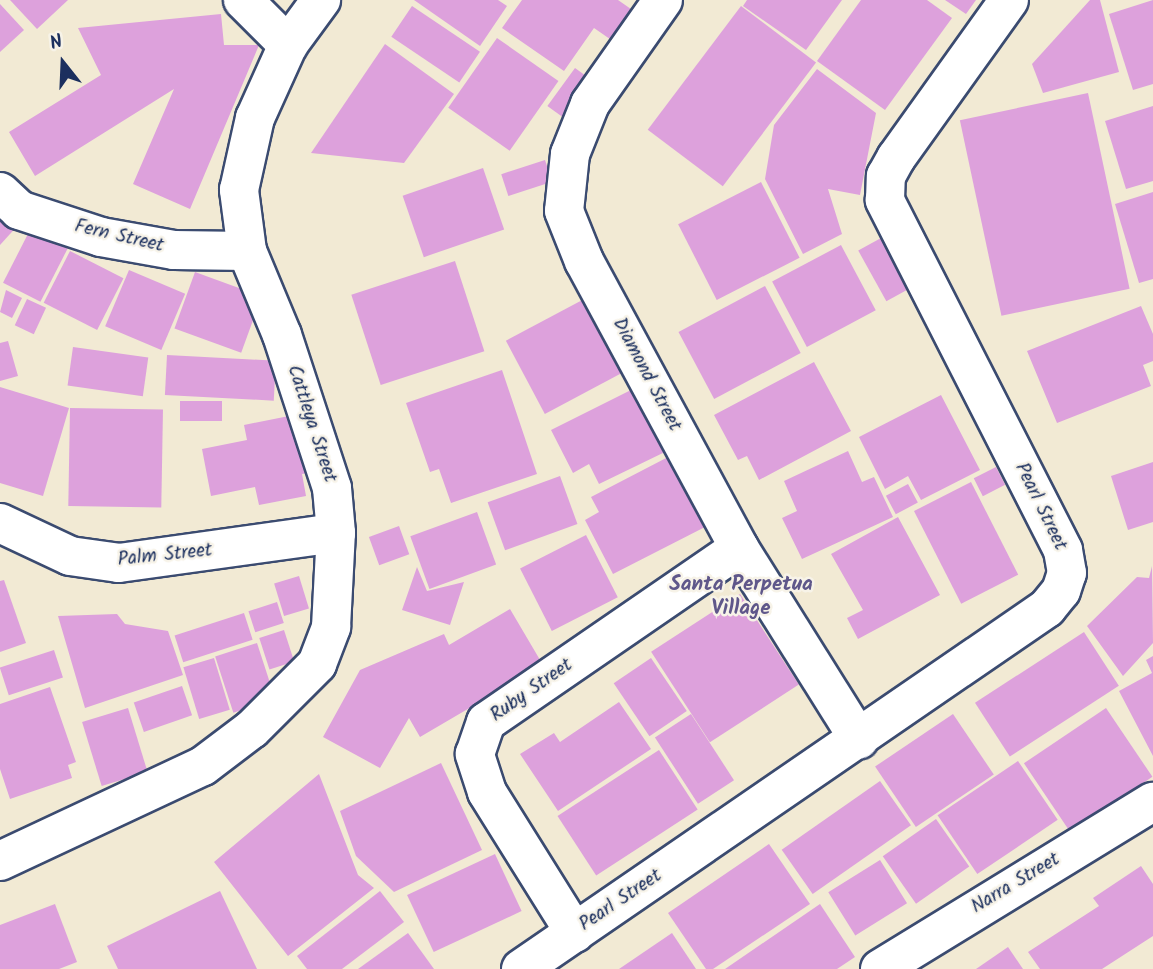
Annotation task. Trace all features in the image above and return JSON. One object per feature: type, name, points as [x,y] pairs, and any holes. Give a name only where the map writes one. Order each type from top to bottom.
[{"type":"street","points":[[243,0],[288,45]]},
{"type":"street","name":"Cattleya Street","points":[[0,861],[203,765],[278,704],[317,664],[331,627],[336,533],[332,488],[316,433],[247,251],[239,190],[255,118],[288,45],[321,0]]},
{"type":"street","name":"Diamond Street","points":[[663,0],[590,104],[570,154],[564,212],[584,261],[739,548],[859,739]]},
{"type":"street","name":"Pearl Street","points":[[521,969],[1047,608],[1067,573],[1054,530],[885,200],[886,176],[896,158],[1009,0]]},
{"type":"street","name":"Fern Street","points":[[0,192],[19,210],[101,237],[174,250],[247,251]]},
{"type":"street","name":"Palm Street","points":[[0,523],[70,556],[119,563],[336,533]]},
{"type":"street","name":"Ruby Street","points":[[575,933],[487,792],[475,754],[486,722],[739,548]]},
{"type":"street","name":"Narra Street","points":[[880,969],[1153,802]]},
{"type":"building","points":[[10,0],[68,0],[37,29]]},
{"type":"building","points":[[414,0],[498,0],[507,6],[480,46]]},
{"type":"building","points":[[522,0],[618,0],[641,16],[620,46],[594,28],[564,71],[502,28]]},
{"type":"building","points":[[747,0],[842,0],[806,50],[743,6]]},
{"type":"building","points":[[861,0],[927,0],[952,18],[885,110],[817,61]]},
{"type":"building","points":[[945,0],[976,0],[966,14]]},
{"type":"building","points":[[1090,0],[1100,0],[1119,72],[1043,93],[1032,64]]},
{"type":"building","points":[[1153,0],[1153,84],[1133,90],[1109,14]]},
{"type":"building","points":[[0,4],[24,30],[0,52]]},
{"type":"building","points":[[412,6],[480,52],[459,83],[391,37]]},
{"type":"building","points":[[741,6],[816,63],[723,186],[648,130]]},
{"type":"building","points":[[221,14],[224,45],[259,45],[190,209],[133,184],[174,89],[35,176],[9,132],[101,75],[78,28]]},
{"type":"building","points":[[497,38],[558,81],[510,151],[448,108]]},
{"type":"building","points":[[385,44],[454,94],[404,163],[311,153]]},
{"type":"building","points":[[575,68],[601,87],[573,125],[547,106]]},
{"type":"building","points":[[817,69],[876,113],[860,195],[828,189],[842,234],[803,254],[765,179],[774,125]]},
{"type":"building","points":[[1088,93],[1130,289],[1001,316],[960,120]]},
{"type":"building","points":[[1153,106],[1153,181],[1126,189],[1105,121]]},
{"type":"building","points":[[545,160],[552,182],[508,196],[501,174]]},
{"type":"building","points":[[483,168],[504,229],[424,257],[403,196]]},
{"type":"building","points":[[761,182],[800,258],[717,300],[678,224]]},
{"type":"building","points":[[1153,192],[1153,279],[1139,283],[1115,204]]},
{"type":"building","points":[[0,206],[20,223],[0,245]]},
{"type":"building","points":[[33,224],[70,243],[40,302],[3,283]]},
{"type":"building","points":[[881,238],[909,289],[886,301],[858,251]]},
{"type":"building","points":[[841,245],[876,310],[807,347],[772,282]]},
{"type":"building","points":[[70,251],[123,278],[97,330],[44,303]]},
{"type":"building","points":[[455,261],[484,351],[381,385],[351,295]]},
{"type":"building","points":[[129,270],[185,294],[161,350],[105,326]]},
{"type":"building","points":[[195,272],[262,296],[241,353],[174,328]]},
{"type":"building","points":[[765,286],[801,353],[714,399],[678,332]]},
{"type":"building","points":[[6,290],[22,298],[12,318],[0,312]]},
{"type":"building","points":[[588,297],[627,370],[545,414],[506,341]]},
{"type":"building","points":[[27,299],[46,308],[34,334],[15,325]]},
{"type":"building","points":[[1141,306],[1153,334],[1153,361],[1143,365],[1151,386],[1057,423],[1027,351]]},
{"type":"building","points":[[8,341],[18,376],[0,381],[0,343]]},
{"type":"building","points":[[73,347],[148,358],[143,396],[68,386]]},
{"type":"building","points":[[167,355],[276,361],[274,401],[165,395]]},
{"type":"building","points":[[814,362],[851,431],[759,480],[747,456],[738,460],[714,415]]},
{"type":"building","points":[[502,370],[537,474],[451,503],[439,469],[430,472],[406,403]]},
{"type":"building","points":[[0,387],[69,408],[43,496],[0,483]]},
{"type":"building","points":[[635,388],[667,451],[599,484],[589,464],[573,473],[551,430]]},
{"type":"building","points":[[941,395],[980,470],[921,500],[908,476],[885,489],[859,437]]},
{"type":"building","points":[[180,401],[222,401],[222,421],[180,421]]},
{"type":"building","points":[[70,408],[163,410],[161,508],[68,506]]},
{"type":"building","points":[[304,413],[315,472],[302,474],[306,496],[259,505],[255,487],[211,496],[202,449],[247,440],[244,425]]},
{"type":"building","points":[[848,451],[862,482],[874,477],[893,517],[802,559],[782,518],[797,511],[784,481]]},
{"type":"building","points":[[670,456],[705,527],[613,574],[585,520],[599,512],[591,497]]},
{"type":"building","points":[[1153,462],[1153,522],[1128,530],[1111,476]]},
{"type":"building","points":[[996,467],[1005,485],[983,496],[974,478]]},
{"type":"building","points":[[560,476],[577,524],[505,550],[488,502]]},
{"type":"building","points":[[971,482],[1018,575],[961,604],[914,511]]},
{"type":"building","points":[[908,484],[918,503],[896,514],[886,496]]},
{"type":"building","points":[[477,512],[496,565],[429,589],[410,536]]},
{"type":"building","points":[[898,517],[940,595],[858,639],[847,618],[863,610],[831,554]]},
{"type":"building","points":[[399,526],[409,554],[379,565],[369,537]]},
{"type":"building","points":[[586,535],[618,597],[552,631],[520,569]]},
{"type":"building","points":[[1152,566],[1153,643],[1123,676],[1087,626],[1137,577],[1149,578]]},
{"type":"building","points":[[417,567],[427,591],[464,582],[450,625],[402,610]]},
{"type":"building","points":[[299,576],[309,609],[284,616],[274,584]]},
{"type":"building","points":[[4,580],[26,643],[0,652],[0,581]]},
{"type":"building","points":[[740,594],[799,685],[710,742],[651,652]]},
{"type":"building","points":[[277,602],[284,623],[255,632],[248,611]]},
{"type":"building","points":[[510,609],[543,665],[420,737],[409,718],[380,768],[323,737],[360,670],[444,634],[449,645]]},
{"type":"building","points":[[244,613],[253,640],[183,662],[175,636]]},
{"type":"building","points":[[117,614],[125,624],[168,631],[183,675],[85,708],[58,616]]},
{"type":"building","points":[[284,630],[294,661],[269,669],[259,638]]},
{"type":"building","points":[[1084,632],[1119,686],[1010,756],[975,703]]},
{"type":"building","points":[[257,643],[275,699],[233,713],[215,657]]},
{"type":"building","points":[[54,650],[63,678],[9,695],[0,668]]},
{"type":"building","points":[[1153,656],[1153,756],[1119,691],[1152,673],[1146,660]]},
{"type":"building","points":[[214,658],[230,710],[199,719],[183,667]]},
{"type":"building","points":[[651,658],[687,711],[649,736],[614,683]]},
{"type":"building","points":[[182,686],[192,715],[144,732],[134,703]]},
{"type":"building","points":[[50,687],[76,762],[68,765],[72,778],[10,799],[0,769],[0,704]]},
{"type":"building","points":[[619,702],[651,749],[558,811],[520,754],[554,733],[560,742]]},
{"type":"building","points":[[128,708],[148,772],[102,786],[82,722]]},
{"type":"building","points":[[1106,708],[1152,777],[1070,832],[1024,763]]},
{"type":"building","points":[[691,714],[734,780],[698,804],[655,737]]},
{"type":"building","points":[[953,714],[994,775],[916,827],[875,767]]},
{"type":"building","points":[[659,750],[698,810],[596,875],[558,816]]},
{"type":"building","points":[[1018,761],[1058,820],[977,874],[938,815]]},
{"type":"building","points":[[441,763],[482,850],[394,892],[356,856],[340,811]]},
{"type":"building","points":[[319,774],[358,875],[374,888],[288,956],[214,862]]},
{"type":"building","points":[[880,781],[911,825],[813,894],[782,850]]},
{"type":"building","points":[[936,819],[969,867],[916,904],[883,856]]},
{"type":"building","points":[[769,844],[810,904],[713,969],[706,969],[668,913]]},
{"type":"building","points":[[495,854],[522,911],[434,952],[407,895]]},
{"type":"building","points":[[880,860],[907,903],[855,936],[828,892]]},
{"type":"building","points":[[1141,866],[1153,884],[1153,936],[1102,969],[1040,969],[1028,952],[1099,906],[1093,898]]},
{"type":"building","points":[[220,891],[257,969],[118,969],[107,946]]},
{"type":"building","points":[[380,891],[404,922],[342,969],[307,969],[297,956]]},
{"type":"building","points":[[55,904],[77,962],[59,969],[0,969],[0,925]]},
{"type":"building","points":[[820,904],[855,957],[837,969],[725,969]]},
{"type":"building","points":[[408,933],[434,969],[358,969]]},
{"type":"building","points":[[672,933],[696,969],[619,969]]},
{"type":"building","points":[[1008,947],[1023,969],[976,969]]},
{"type":"district","name":"Santa Perpetua Village","points":[[741,597]]}]
